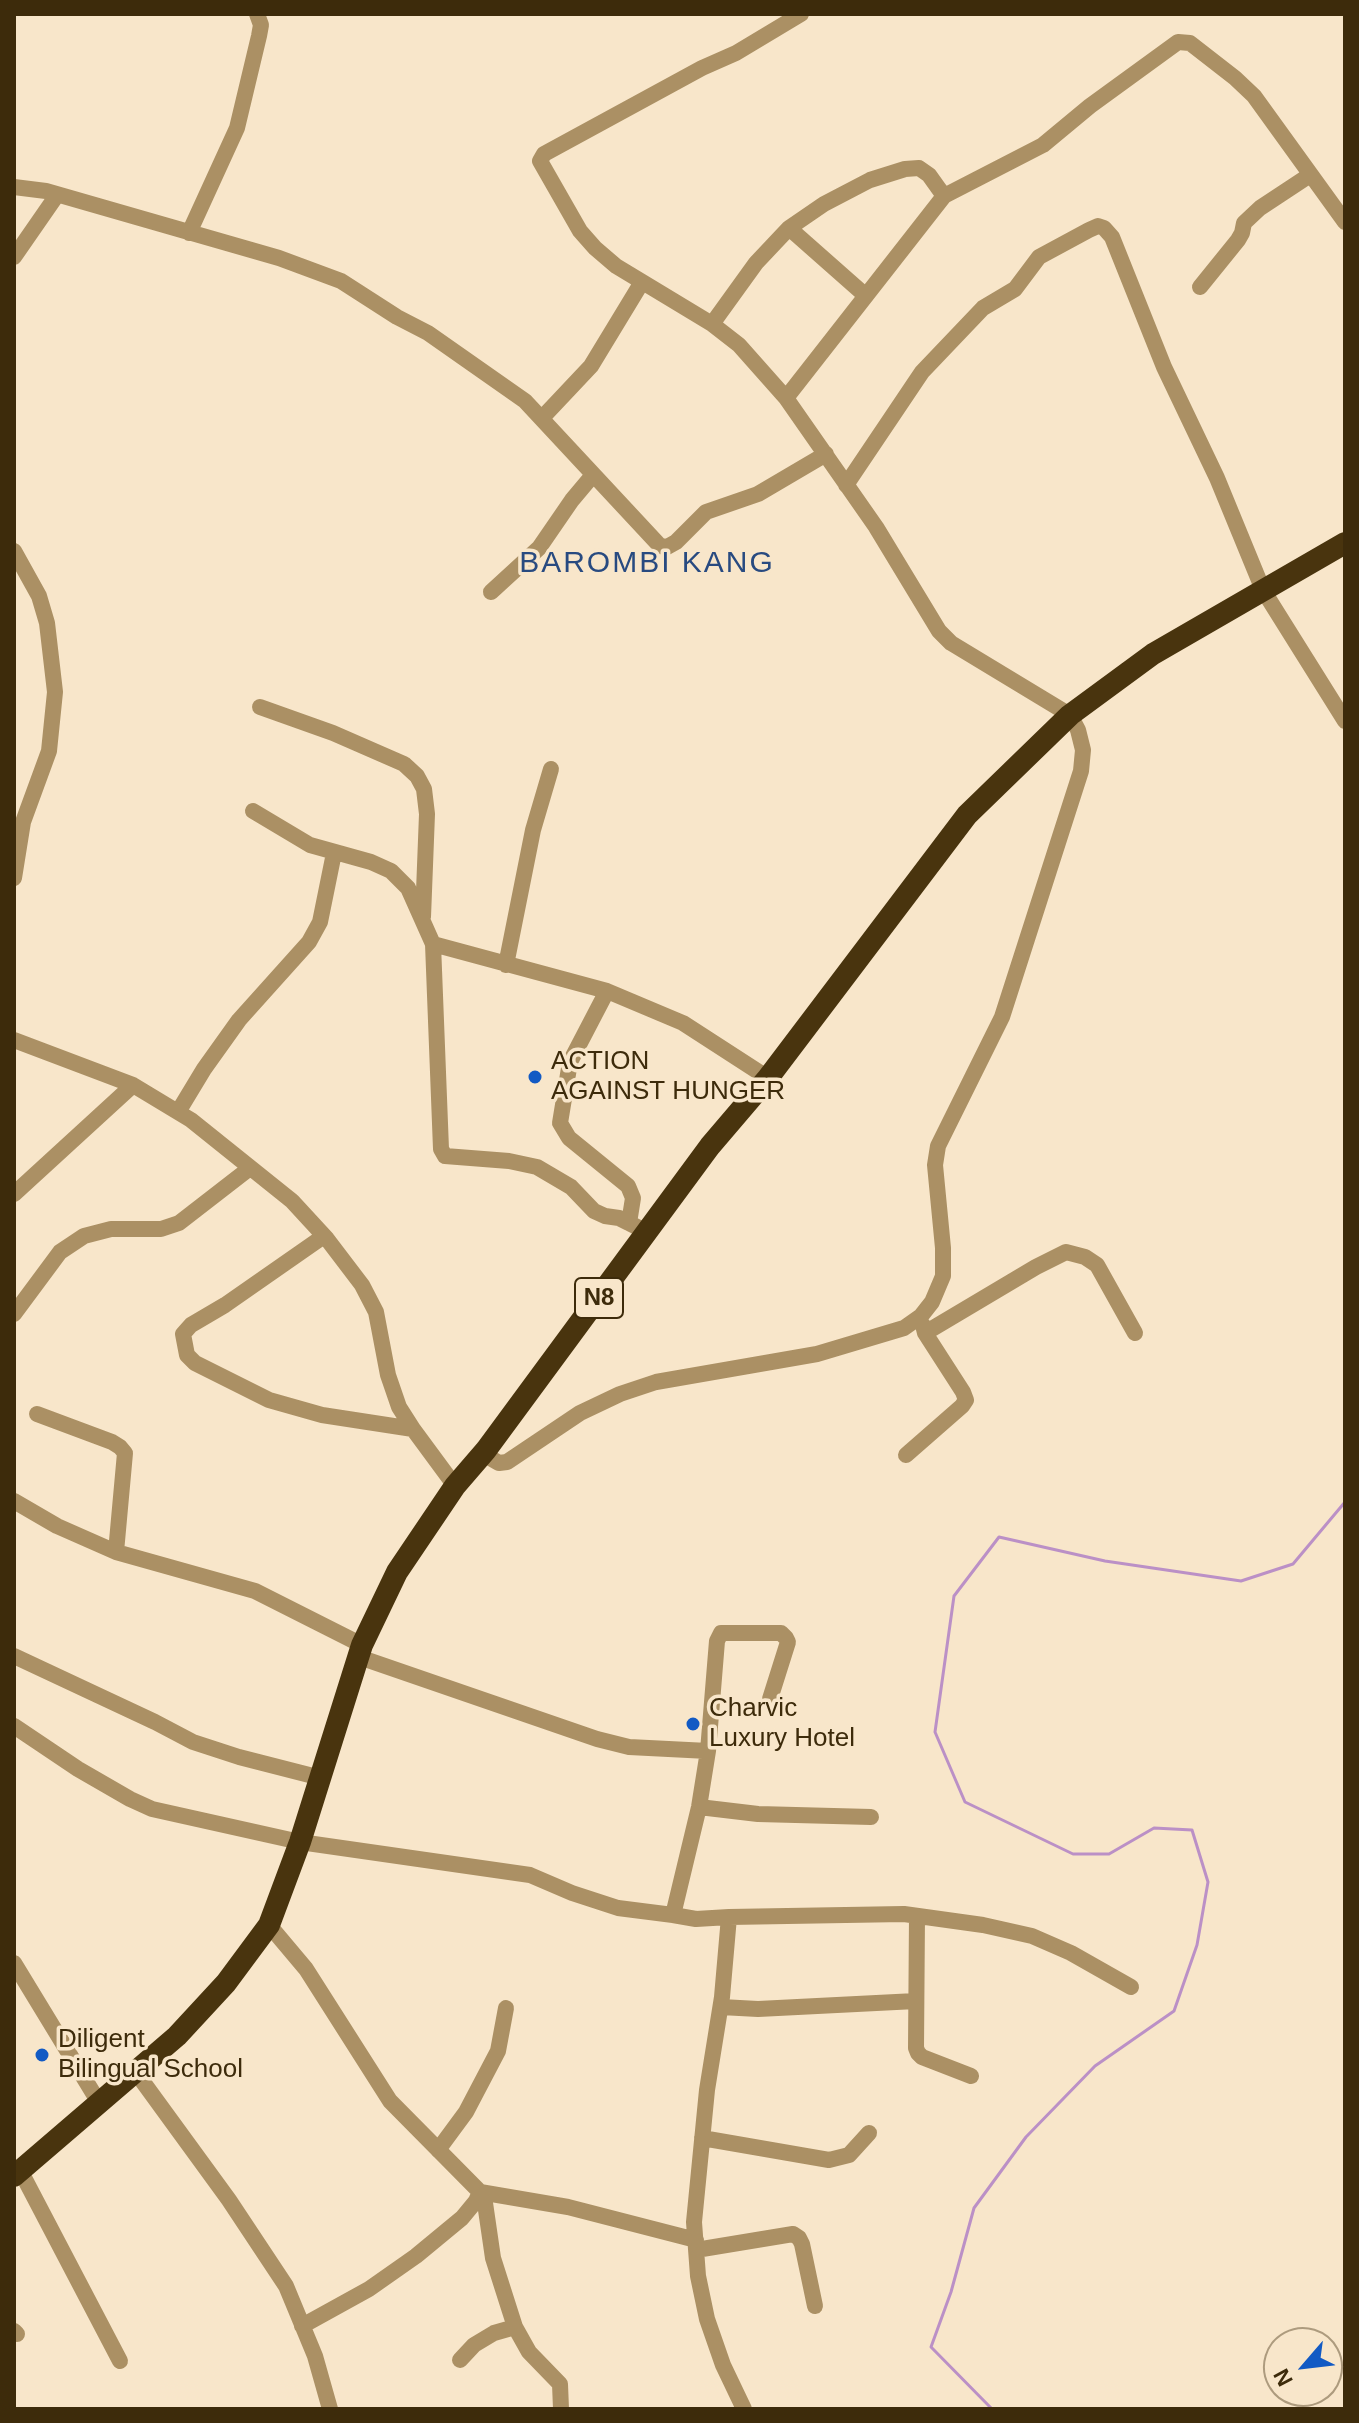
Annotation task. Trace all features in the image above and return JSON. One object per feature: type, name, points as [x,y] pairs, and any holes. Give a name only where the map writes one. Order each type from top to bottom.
[{"type":"highway","name":"N8","points":[[17,2173],[177,2036],[226,1983],[269,1925],[300,1842],[361,1651],[397,1572],[455,1486],[486,1450],[638,1227],[768,1078],[967,815],[1070,715],[1153,654],[1345,543]]},
{"type":"street","points":[[189,233],[237,128],[261,25],[257,14]]},
{"type":"street","points":[[486,1450],[499,1463],[507,1462],[580,1413],[620,1394],[656,1382],[817,1354],[904,1328],[921,1316],[932,1302],[943,1276],[935,1165],[938,1146],[1002,1017],[1081,771],[1083,750],[1070,715],[959,648],[939,631],[876,527],[786,398],[739,345],[712,324],[616,266],[595,248],[580,231],[540,161],[541,157],[702,68],[736,53],[801,14]]},
{"type":"street","points":[[786,398],[944,196],[1043,145],[1178,42],[1190,43],[1254,96],[1345,222]]},
{"type":"street","points":[[712,324],[756,263],[789,228],[824,204],[870,180],[919,168],[929,175],[944,196]]},
{"type":"street","points":[[1200,287],[1238,240],[1244,223],[1260,208],[1310,175]]},
{"type":"street","points":[[14,187],[57,195],[279,258],[341,281],[428,333],[525,401],[660,546],[667,547],[676,542],[706,512],[758,494],[826,454]]},
{"type":"street","points":[[14,257],[57,195]]},
{"type":"street","points":[[846,485],[922,372],[983,308],[1015,289],[1039,257],[1098,226],[1104,228],[1112,237],[1164,367],[1217,478],[1263,590],[1345,721]]},
{"type":"street","points":[[789,228],[866,296]]},
{"type":"street","points":[[542,418],[591,366],[642,282]]},
{"type":"street","points":[[491,592],[539,548],[593,475]]},
{"type":"street","points":[[14,551],[39,596],[47,623],[55,692],[49,751],[23,822],[14,878]]},
{"type":"street","points":[[260,707],[333,733],[404,764],[417,776],[424,789],[427,814],[423,918]]},
{"type":"street","points":[[506,965],[533,830],[551,769]]},
{"type":"street","points":[[253,811],[310,845],[371,862],[391,871],[408,888],[433,944],[441,1149],[445,1156],[509,1161],[537,1167],[571,1187],[594,1211],[638,1227]]},
{"type":"street","points":[[178,1112],[239,1020],[309,942],[320,922],[334,853]]},
{"type":"street","points":[[433,944],[607,991],[683,1023],[768,1078]]},
{"type":"street","points":[[607,991],[570,1062],[560,1123],[569,1138],[628,1186],[638,1227]]},
{"type":"street","points":[[14,1040],[133,1085],[178,1112],[292,1201],[362,1285],[376,1312],[388,1375],[399,1407],[455,1486]]},
{"type":"street","points":[[14,1194],[133,1085]]},
{"type":"street","points":[[14,1314],[60,1252],[84,1236],[111,1229],[161,1229],[179,1223],[250,1168]]},
{"type":"street","points":[[324,1236],[191,1325],[183,1334],[187,1355],[195,1363],[269,1400],[322,1415],[413,1429]]},
{"type":"street","points":[[925,1333],[1066,1252],[1085,1257],[1097,1265],[1135,1333]]},
{"type":"street","points":[[906,1455],[966,1400],[925,1333],[921,1316]]},
{"type":"street","points":[[37,1414],[112,1442],[125,1453],[116,1552]]},
{"type":"street","points":[[14,1501],[57,1526],[116,1552],[255,1591],[361,1651],[597,1739],[629,1747],[708,1751]]},
{"type":"street","points":[[673,1915],[699,1807],[708,1751],[717,1641],[721,1633],[781,1633],[786,1638],[788,1642],[770,1699]]},
{"type":"street","points":[[14,1656],[193,1742],[321,1778]]},
{"type":"street","points":[[14,1726],[78,1769],[152,1809],[300,1842],[530,1875],[618,1908],[696,1919],[888,1914],[983,1925],[1032,1936],[1071,1953],[1131,1987]]},
{"type":"street","points":[[699,1807],[758,1814],[871,1817]]},
{"type":"street","points":[[917,1916],[918,2053],[971,2076]]},
{"type":"street","points":[[729,1917],[694,2222],[698,2276],[707,2319],[723,2365],[744,2409]]},
{"type":"street","points":[[269,1925],[306,1969],[390,2101],[480,2192],[493,2258],[515,2327],[529,2352],[560,2384],[561,2409]]},
{"type":"street","points":[[14,1963],[98,2101]]},
{"type":"street","points":[[721,2007],[758,2009],[916,2001]]},
{"type":"street","points":[[438,2150],[466,2112],[498,2051],[506,2008]]},
{"type":"street","points":[[135,2071],[229,2200],[286,2286],[315,2356],[330,2409]]},
{"type":"street","points":[[702,2138],[829,2160],[849,2155],[869,2133]]},
{"type":"street","points":[[17,2173],[120,2361]]},
{"type":"street","points":[[302,2326],[369,2289],[416,2256],[462,2218],[480,2192]]},
{"type":"street","points":[[480,2192],[568,2207],[696,2245],[793,2234],[802,2244],[815,2306]]},
{"type":"street","points":[[460,2360],[474,2345],[494,2333],[515,2327]]},
{"type":"waterway","points":[[992,2409],[931,2347],[951,2292],[974,2208],[1026,2137],[1095,2066],[1174,2011],[1197,1945],[1208,1882],[1192,1830],[1154,1828],[1109,1854],[1073,1854],[965,1802],[935,1732],[954,1596],[999,1537],[1105,1561],[1241,1581],[1293,1564],[1345,1502]]},
{"type":"place","name":"ACTION AGAINST HUNGER","points":[[535,1077]]},
{"type":"place","name":"Charvic Luxury Hotel","points":[[693,1724]]},
{"type":"place","name":"Diligent Bilingual School","points":[[42,2055]]},
{"type":"district","name":"BAROMBI KANG","points":[[647,564]]}]
